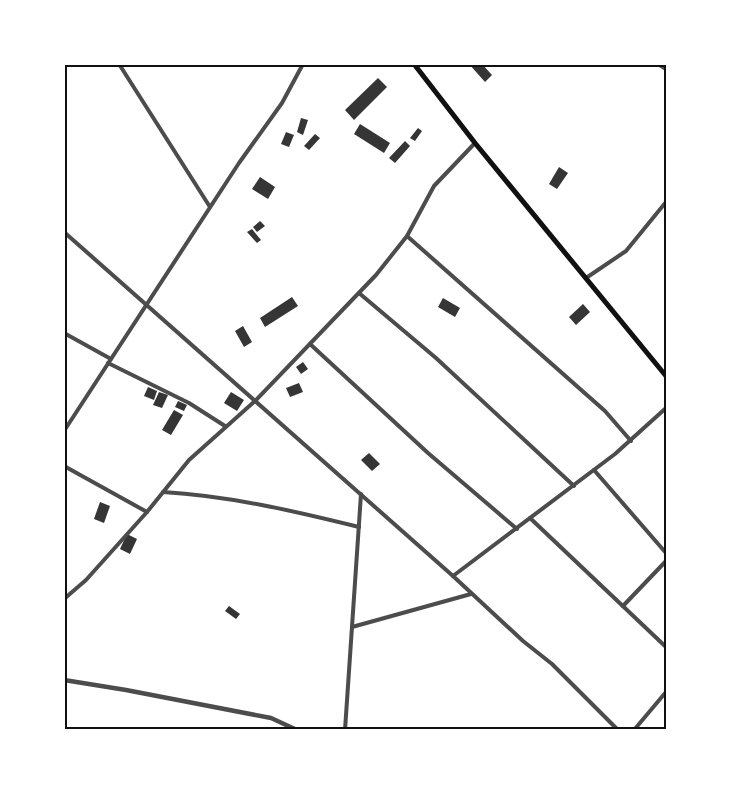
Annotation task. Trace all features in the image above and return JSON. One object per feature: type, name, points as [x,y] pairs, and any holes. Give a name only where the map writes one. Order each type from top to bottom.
[{"type":"main road","points":[[414,64],[666,376]]},
{"type":"street","points":[[119,64],[210,207]]},
{"type":"street","points":[[64,431],[239,163],[282,103],[303,64]]},
{"type":"street","points":[[658,64],[666,69]]},
{"type":"street","points":[[64,599],[86,580],[147,512],[189,460],[255,401],[359,293],[407,236],[434,186],[476,143]]},
{"type":"street","points":[[586,278],[626,251],[666,202]]},
{"type":"street","points":[[64,232],[361,494],[523,641],[552,664],[618,729]]},
{"type":"street","points":[[407,236],[605,411],[631,441]]},
{"type":"street","points":[[359,293],[436,358],[573,486]]},
{"type":"street","points":[[64,333],[109,361],[189,403],[225,426]]},
{"type":"street","points":[[310,344],[428,453],[517,529]]},
{"type":"street","points":[[453,576],[631,441],[666,408]]},
{"type":"street","points":[[64,466],[147,512]]},
{"type":"street","points":[[594,470],[666,554]]},
{"type":"street","points":[[162,492],[248,501],[359,527]]},
{"type":"street","points":[[345,729],[361,494]]},
{"type":"street","points":[[530,518],[666,647]]},
{"type":"street","points":[[623,606],[666,561]]},
{"type":"street","points":[[352,627],[472,594]]},
{"type":"street","points":[[64,680],[271,718],[297,729]]},
{"type":"street","points":[[634,729],[666,695]]},
{"type":"building","points":[[469,64],[482,64],[492,75],[485,82]]},
{"type":"building","points":[[378,78],[387,87],[354,120],[345,110]]},
{"type":"building","points":[[301,118],[308,120],[303,135],[297,132]]},
{"type":"building","points":[[360,124],[390,143],[384,153],[354,134]]},
{"type":"building","points":[[418,128],[422,131],[415,141],[410,138]]},
{"type":"building","points":[[286,132],[294,135],[289,147],[281,144]]},
{"type":"building","points":[[315,134],[320,138],[309,150],[304,146]]},
{"type":"building","points":[[405,141],[410,146],[395,163],[389,158]]},
{"type":"building","points":[[559,167],[568,173],[557,189],[549,184]]},
{"type":"building","points":[[260,177],[275,187],[268,199],[252,189]]},
{"type":"building","points":[[260,221],[265,226],[257,232],[253,227]]},
{"type":"building","points":[[252,229],[261,240],[257,243],[247,232]]},
{"type":"building","points":[[292,297],[298,306],[265,327],[260,318]]},
{"type":"building","points":[[443,298],[460,308],[455,317],[438,307]]},
{"type":"building","points":[[583,304],[590,312],[576,325],[569,317]]},
{"type":"building","points":[[243,326],[252,342],[244,347],[235,331]]},
{"type":"building","points":[[303,362],[308,369],[301,374],[296,367]]},
{"type":"building","points":[[299,383],[303,392],[290,397],[286,388]]},
{"type":"building","points":[[148,387],[157,391],[154,400],[144,396]]},
{"type":"building","points":[[159,392],[168,395],[162,408],[153,405]]},
{"type":"building","points":[[231,392],[244,400],[237,411],[224,403]]},
{"type":"building","points":[[178,401],[187,405],[184,411],[175,407]]},
{"type":"building","points":[[174,410],[183,415],[171,435],[162,430]]},
{"type":"building","points":[[369,453],[380,464],[372,471],[361,460]]},
{"type":"building","points":[[100,502],[110,506],[104,523],[94,519]]},
{"type":"building","points":[[127,534],[137,539],[130,554],[120,549]]},
{"type":"building","points":[[229,606],[240,614],[236,619],[225,611]]}]
